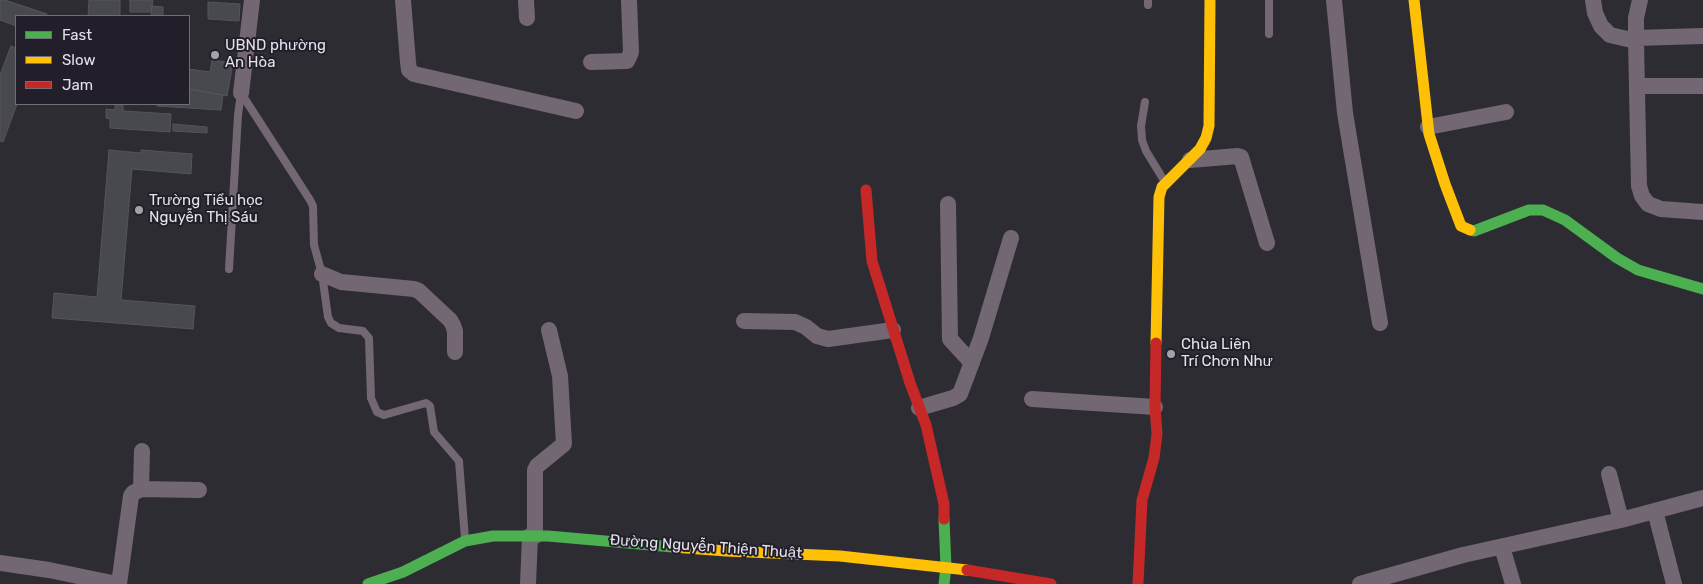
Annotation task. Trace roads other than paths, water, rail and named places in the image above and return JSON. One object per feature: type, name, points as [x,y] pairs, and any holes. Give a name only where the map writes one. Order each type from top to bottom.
[{"type":"street","points":[[241,93],[252,0]]},
{"type":"street","points":[[404,0],[409,70],[414,74],[576,111]]},
{"type":"street","points":[[526,0],[527,18]]},
{"type":"street","points":[[591,62],[627,61],[631,52],[629,0]]},
{"type":"street","points":[[1138,584],[1142,500],[1154,458],[1157,434],[1155,407],[1158,209],[1162,187],[1200,149],[1206,138],[1208,126],[1210,0]]},
{"type":"street","points":[[1334,0],[1345,113],[1380,323]]},
{"type":"street","points":[[1414,0],[1428,127],[1445,184],[1461,226],[1467,230],[1474,231],[1529,210],[1543,210],[1565,220],[1617,258],[1638,270],[1703,289]]},
{"type":"street","points":[[1593,0],[1595,13],[1601,26],[1610,35],[1636,39],[1703,36]]},
{"type":"street","points":[[1640,0],[1636,18],[1636,39],[1640,186],[1642,196],[1648,204],[1661,209],[1703,212]]},
{"type":"street","points":[[1637,86],[1703,86]]},
{"type":"street","points":[[1428,127],[1506,112]]},
{"type":"street","points":[[1190,160],[1241,157],[1267,243]]},
{"type":"street","points":[[866,190],[872,262],[926,425],[944,504],[946,567],[944,584]]},
{"type":"street","points":[[948,204],[950,339],[972,362]]},
{"type":"street","points":[[919,408],[953,398],[960,394],[992,303],[1011,238]]},
{"type":"street","points":[[322,274],[341,282],[419,291],[453,325],[455,331],[455,352]]},
{"type":"street","points":[[744,321],[795,322],[806,327],[817,336],[828,339],[893,330]]},
{"type":"street","points":[[528,584],[533,536],[535,470],[537,466],[564,444],[560,376],[549,330]]},
{"type":"street","points":[[1032,398],[1155,407]]},
{"type":"street","points":[[141,489],[142,451]]},
{"type":"street","points":[[1609,474],[1621,520]]},
{"type":"street","points":[[0,563],[49,577],[112,584],[132,493],[141,489],[199,490]]},
{"type":"street","points":[[1365,583],[1394,579],[1463,555],[1621,520],[1703,498]]},
{"type":"street","points":[[1655,511],[1674,584]]},
{"type":"street","name":"Đường Nguyễn Thiện Thuật","points":[[368,584],[403,578],[465,541],[493,536],[533,536],[726,551],[840,556],[946,567],[1051,584]]},
{"type":"street","points":[[1502,547],[1512,584]]},
{"type":"lane","points":[[1269,0],[1269,34]]},
{"type":"lane","points":[[229,269],[241,93]]},
{"type":"lane","points":[[241,93],[313,206],[314,245],[322,274],[328,317],[331,323],[339,328],[363,331],[369,338],[371,398],[377,412],[384,414],[424,402],[430,406],[434,432],[457,458],[460,465],[465,541]]},
{"type":"lane","points":[[1145,102],[1141,126],[1142,140],[1146,152],[1166,184]]},
{"type":"place","name":"UBND phường An Hòa","points":[[215,55]]},
{"type":"place","name":"Trường Tiểu học Nguyễn Thị Sáu","points":[[139,210]]},
{"type":"place","name":"Chùa Liên Trí Chơn Như","points":[[1171,354]]}]
